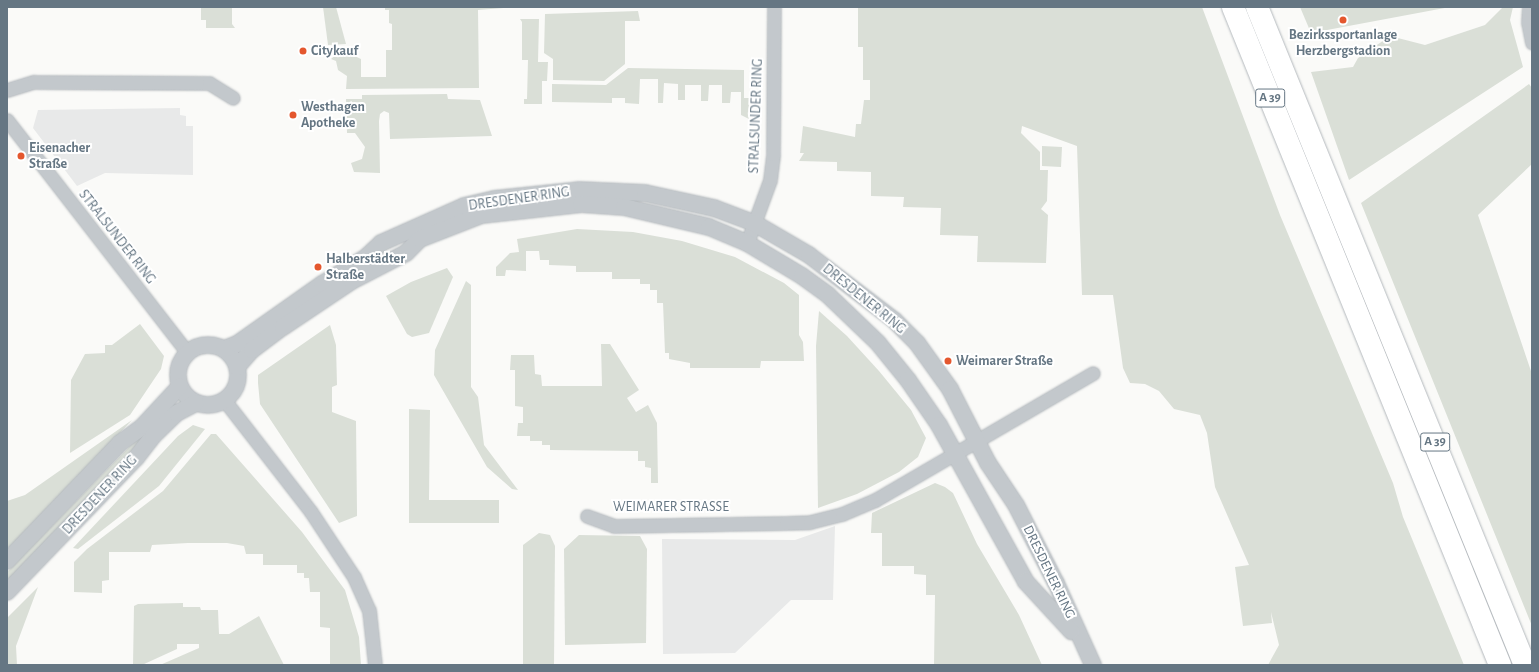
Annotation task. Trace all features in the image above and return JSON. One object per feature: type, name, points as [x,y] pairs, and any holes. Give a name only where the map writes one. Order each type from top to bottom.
[{"type":"highway","name":"A 39","points":[[1233,7],[1500,665]]},
{"type":"highway","name":"A 39","points":[[1257,7],[1345,219],[1525,665]]},
{"type":"street","name":"STRALSUNDER RING","points":[[754,223],[770,180],[773,154],[774,7]]},
{"type":"street","points":[[1529,7],[1528,22],[1532,43]]},
{"type":"street","points":[[7,90],[34,82],[209,83],[233,98]]},
{"type":"street","name":"STRALSUNDER RING","points":[[7,120],[188,353]]},
{"type":"street","name":"DRESDENER RING","points":[[224,349],[237,344],[322,284],[365,258],[382,243],[427,221],[481,201],[557,191],[618,190],[679,199],[714,208],[754,223],[809,255],[894,320],[917,343],[935,367],[977,439],[988,463],[1028,528],[1093,665]]},
{"type":"street","name":"DRESDENER RING","points":[[237,367],[252,350],[289,323],[352,281],[406,253],[420,239],[482,216],[581,204],[624,207],[709,227],[747,242],[802,276],[859,323],[908,380],[955,452],[1015,565],[1026,582],[1064,620],[1086,665]]},
{"type":"street","points":[[747,242],[754,223]]},
{"type":"street","points":[[196,403],[187,396],[180,386],[179,369],[188,353],[205,345],[224,349],[237,367],[238,382],[225,401],[311,512],[354,577],[369,610],[375,665]]},
{"type":"street","points":[[955,452],[1093,373]]},
{"type":"street","name":"DRESDENER RING","points":[[7,561],[120,443],[143,426],[180,386]]},
{"type":"street","name":"DRESDENER RING","points":[[7,592],[136,458],[153,436],[177,413],[196,403],[211,405],[225,401]]},
{"type":"street","name":"WEIMARER STRASSE","points":[[587,516],[614,526],[810,522],[842,514],[875,500],[955,452]]},
{"type":"shaded area","points":[[201,7],[232,7],[232,24],[235,28],[206,28],[206,20],[201,20]]},
{"type":"shaded area","points":[[323,7],[336,7],[346,44],[328,45]]},
{"type":"shaded area","points":[[385,7],[517,7],[478,10],[479,88],[346,89],[347,76],[338,70],[336,61],[331,59],[338,53],[348,53],[361,59],[361,77],[386,77],[386,50],[392,50],[392,24],[389,23],[389,10],[385,10]]},
{"type":"shaded area","points":[[858,7],[1202,7],[1280,215],[1393,483],[1403,517],[1464,665],[1268,665],[1279,645],[1271,612],[1272,623],[1243,626],[1235,567],[1249,565],[1215,487],[1207,433],[1200,415],[1174,409],[1159,391],[1145,384],[1130,383],[1123,368],[1113,295],[1082,295],[1077,146],[1022,126],[1021,133],[1040,152],[1040,170],[1048,170],[1047,201],[1041,209],[1048,215],[1046,263],[977,262],[978,236],[940,235],[941,208],[903,207],[904,197],[871,196],[871,172],[837,171],[837,162],[799,161],[804,153],[800,153],[803,126],[855,137],[856,124],[861,124],[864,100],[870,100],[870,80],[863,80],[863,47],[858,47]]},
{"type":"shaded area","name":"Bezirkssportanlage Herzbergstadion","points":[[1300,7],[1450,7],[1311,33]]},
{"type":"shaded area","points":[[1503,7],[1513,7],[1510,20],[1523,67],[1349,180],[1311,72],[1353,67],[1358,58],[1390,36],[1425,45],[1485,25]]},
{"type":"shaded area","points":[[638,11],[640,21],[625,21],[625,64],[604,81],[553,80],[553,59],[544,53],[545,14]]},
{"type":"shaded area","points":[[520,19],[539,19],[538,62],[548,62],[547,81],[542,81],[542,104],[524,104],[524,99],[527,99],[528,60],[522,60],[522,22]]},
{"type":"shaded area","points":[[628,68],[744,70],[744,98],[749,98],[749,119],[741,115],[741,92],[731,92],[730,103],[722,103],[722,85],[709,85],[708,101],[701,101],[701,85],[685,85],[685,100],[678,100],[678,84],[664,83],[663,103],[658,103],[658,79],[640,79],[639,104],[625,103],[625,98],[612,98],[612,103],[552,102],[552,84],[606,85]]},
{"type":"shaded area","points":[[1529,84],[1532,88],[1532,164],[1478,215],[1532,374],[1532,626],[1361,203]]},
{"type":"shaded area","points":[[447,94],[448,99],[480,100],[492,136],[390,139],[389,113],[384,111],[380,114],[379,121],[380,173],[354,172],[351,163],[362,159],[365,147],[355,133],[347,133],[346,99],[362,99],[362,95]]},
{"type":"shaded area","points":[[180,108],[180,115],[186,116],[186,126],[193,126],[193,175],[105,173],[77,186],[33,128],[38,110]]},
{"type":"shaded area","points":[[1042,146],[1062,147],[1061,167],[1042,166]]},
{"type":"shaded area","points":[[577,229],[633,232],[682,241],[735,257],[784,283],[799,295],[799,335],[803,342],[804,361],[761,361],[760,368],[690,368],[690,363],[669,359],[669,353],[665,353],[663,303],[657,303],[657,290],[650,290],[650,284],[640,284],[640,279],[612,279],[612,272],[576,272],[576,266],[549,265],[549,260],[540,260],[539,251],[526,251],[526,271],[506,270],[505,276],[496,276],[496,267],[510,253],[519,252],[517,239]]},
{"type":"shaded area","points":[[447,268],[453,277],[429,333],[412,337],[407,334],[386,296],[411,282]]},
{"type":"shaded area","points":[[466,281],[471,285],[471,387],[478,397],[484,445],[518,490],[512,489],[487,467],[434,375],[435,350]]},
{"type":"shaded area","points":[[819,311],[847,336],[879,371],[911,410],[926,438],[918,457],[899,472],[857,494],[818,508],[816,346]]},
{"type":"shaded area","points":[[140,324],[164,356],[161,369],[130,415],[70,453],[71,380],[85,354],[105,353],[105,345],[112,345]]},
{"type":"shaded area","points":[[330,325],[336,345],[337,385],[332,387],[332,412],[356,421],[357,516],[339,523],[260,404],[258,383],[258,375]]},
{"type":"shaded area","points":[[601,344],[610,344],[639,390],[627,398],[636,412],[648,405],[657,423],[658,483],[651,483],[651,468],[645,467],[645,461],[638,461],[638,451],[550,450],[550,445],[542,445],[542,441],[530,441],[530,436],[517,436],[518,423],[523,423],[523,407],[515,406],[515,370],[510,370],[511,355],[534,355],[535,374],[541,375],[542,386],[602,386]]},
{"type":"shaded area","points":[[166,409],[171,413],[7,582],[7,572]]},
{"type":"shaded area","points":[[409,409],[430,410],[429,500],[499,500],[499,523],[409,523]]},
{"type":"shaded area","points":[[132,420],[30,528],[7,549],[7,501],[25,495]]},
{"type":"shaded area","points":[[193,425],[205,429],[159,486],[78,549],[73,548],[178,436]]},
{"type":"shaded area","points":[[211,434],[216,434],[302,532],[345,590],[359,637],[361,665],[330,665],[330,628],[320,627],[320,592],[310,592],[309,578],[304,578],[304,573],[297,573],[297,565],[263,565],[263,554],[246,554],[244,546],[227,543],[188,543],[152,545],[150,552],[109,552],[109,580],[102,581],[102,593],[74,592],[74,562],[87,549],[163,491]]},
{"type":"shaded area","points":[[935,483],[945,487],[953,493],[977,544],[1019,615],[1042,665],[934,665],[935,595],[926,595],[926,575],[914,574],[914,566],[882,566],[882,533],[871,533],[872,513]]},
{"type":"shaded area","points":[[835,526],[833,600],[791,600],[735,653],[663,654],[662,539],[795,540]]},
{"type":"shaded area","points":[[539,533],[550,535],[555,546],[554,665],[523,665],[523,545]]},
{"type":"shaded area","points":[[579,535],[640,536],[647,549],[646,643],[565,645],[564,549]]},
{"type":"shaded area","points":[[38,587],[16,646],[17,665],[7,665],[7,618]]},
{"type":"shaded area","points":[[183,603],[183,607],[200,607],[201,610],[218,610],[219,634],[229,634],[259,616],[284,665],[160,665],[199,648],[199,644],[177,644],[177,649],[142,665],[133,665],[134,606],[138,604]]},
{"type":"place","name":"Bezirkssportanlage Herzbergstadion","points":[[1343,20]]},
{"type":"place","name":"Citykauf","points":[[303,51]]},
{"type":"place","name":"Westhagen Apotheke","points":[[293,115]]},
{"type":"place","name":"Eisenacher Straße","points":[[21,156]]},
{"type":"place","name":"Halberstädter Straße","points":[[318,267]]},
{"type":"place","name":"Weimarer Straße","points":[[948,361]]}]
